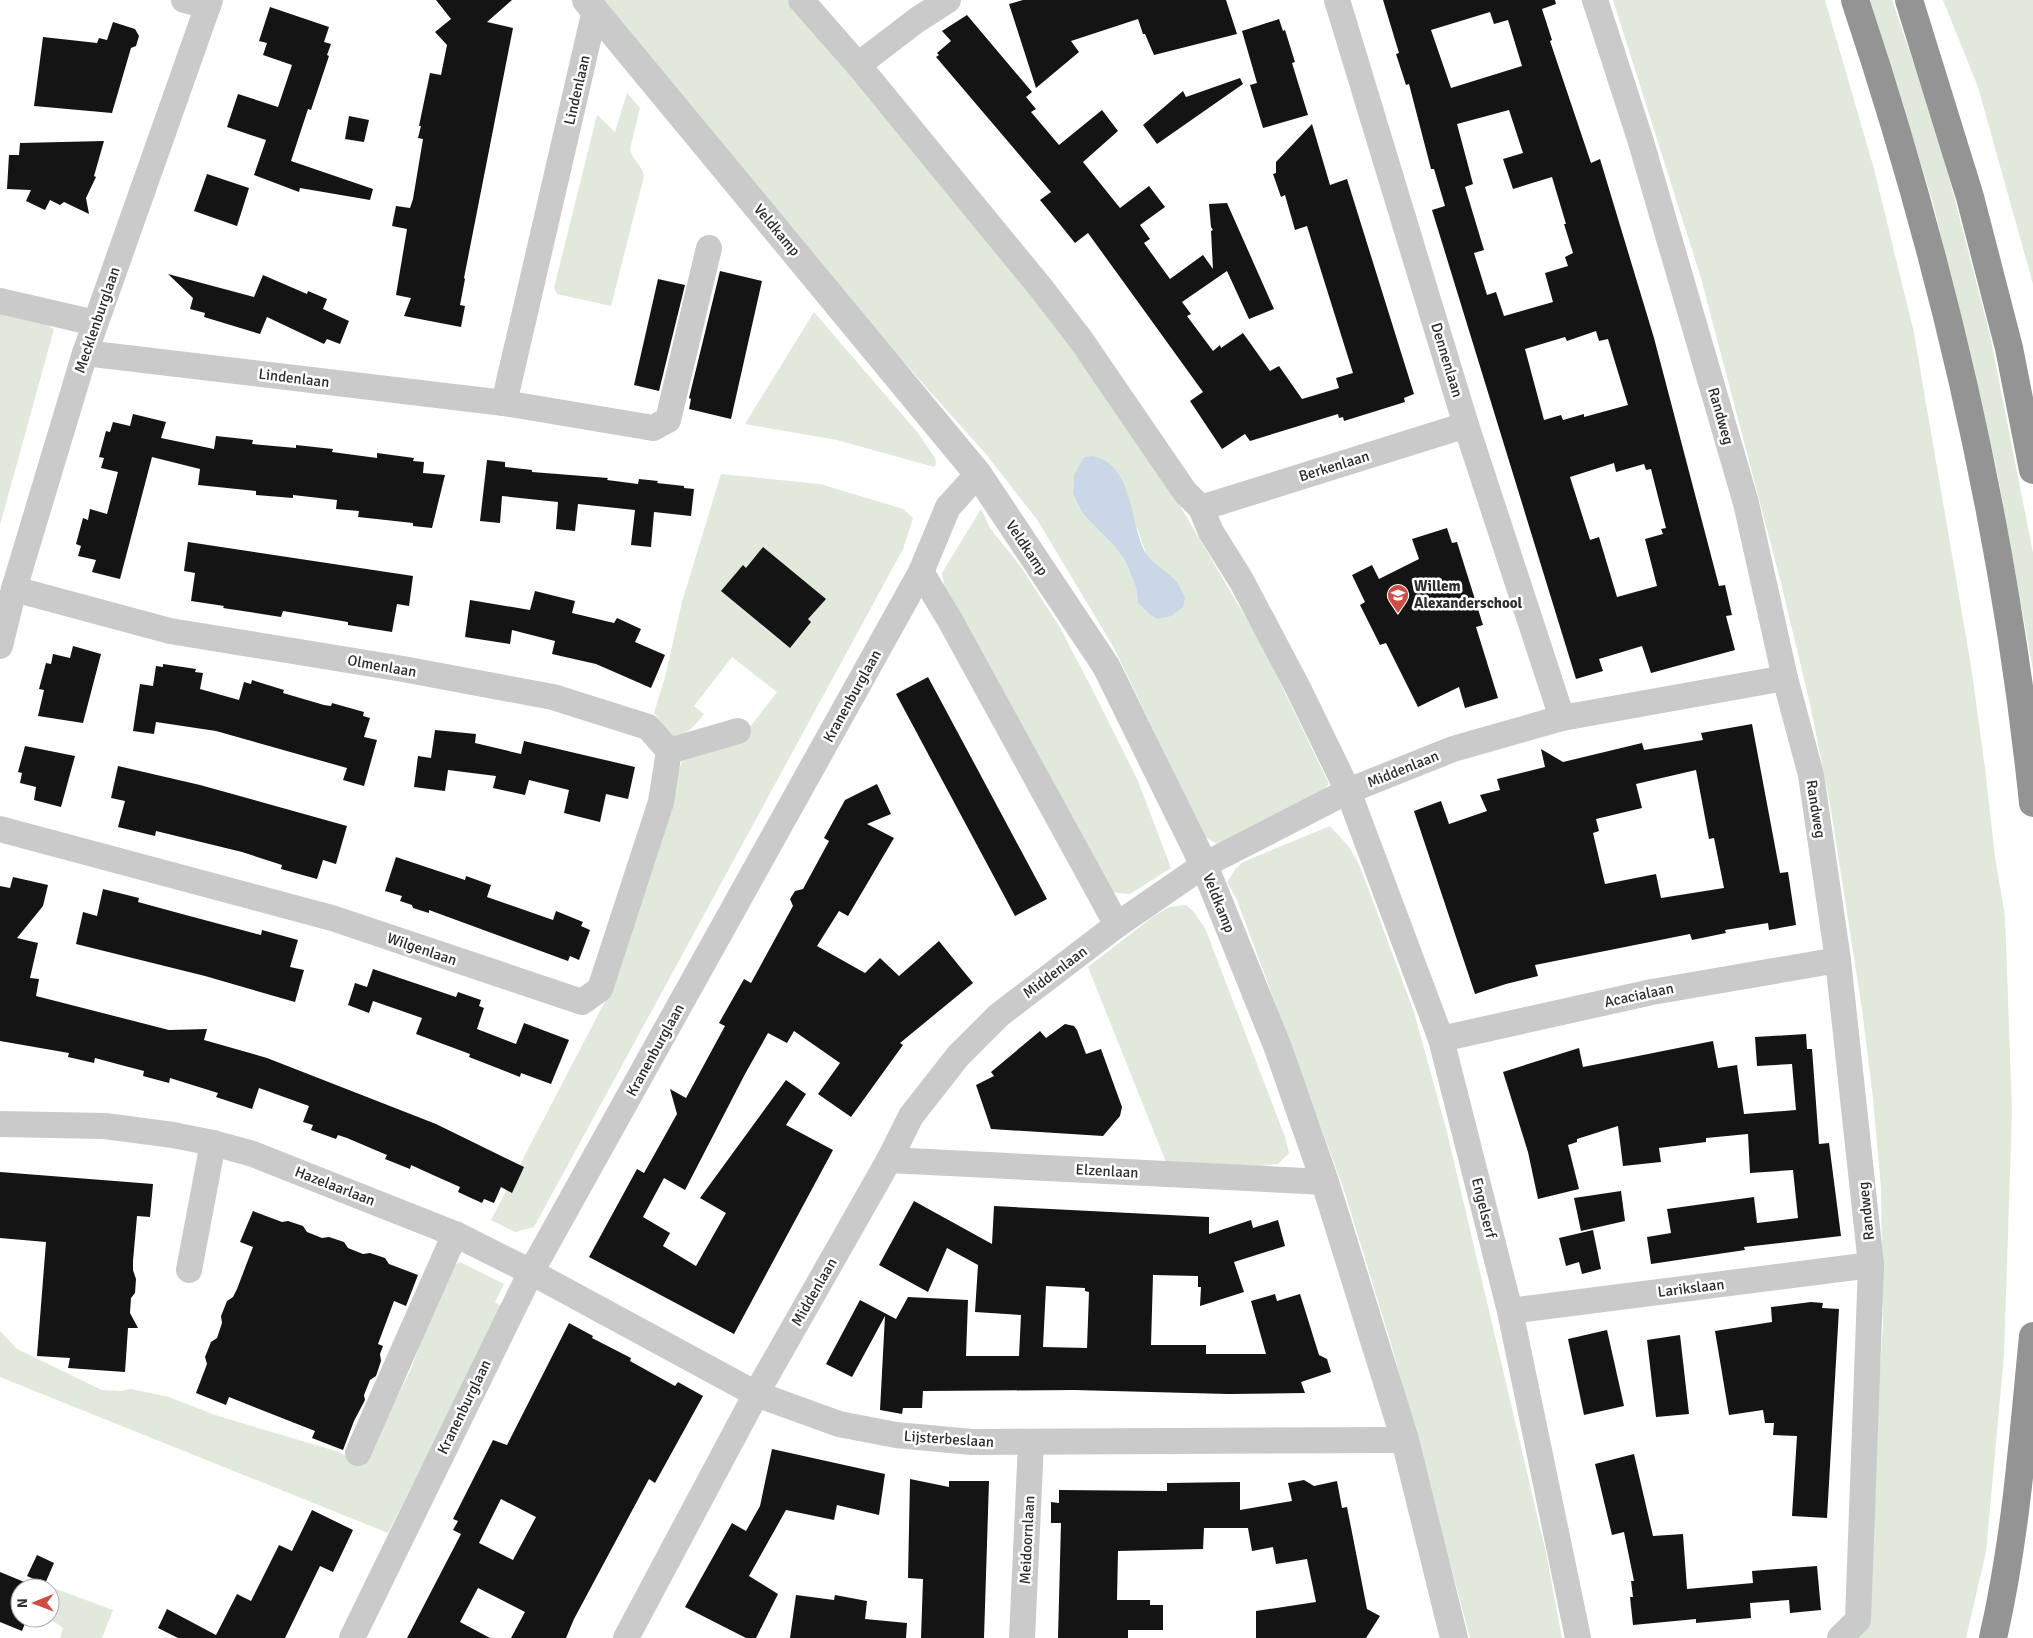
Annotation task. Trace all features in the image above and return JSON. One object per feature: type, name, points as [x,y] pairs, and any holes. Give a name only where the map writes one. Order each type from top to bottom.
[{"type":"highway","points":[[1855,0],[1880,75],[1922,216],[1958,358],[2002,571],[2027,746],[2033,803]]},
{"type":"highway","points":[[1909,0],[1972,207],[2009,348],[2033,470]]},
{"type":"highway","points":[[1993,1638],[2017,1507],[2033,1336]]},
{"type":"street","points":[[801,0],[1042,288],[1081,340],[1185,492],[1201,508],[1211,532],[1241,580],[1298,688],[1348,791]]},
{"type":"street","points":[[858,66],[917,20],[948,0]]},
{"type":"street","name":"Dennenlaan","points":[[1337,0],[1466,425],[1562,718]]},
{"type":"street","name":"Randweg","points":[[1595,0],[1641,142],[1746,503],[1785,678],[1811,775],[1838,960],[1872,1265],[1858,1620],[1840,1638]]},
{"type":"street","name":"Mecklenburglaan","points":[[0,646],[14,589],[85,353],[201,2]]},
{"type":"street","name":"Lindenlaan","points":[[504,403],[591,5]]},
{"type":"street","name":"Veldkamp","points":[[591,5],[978,474],[1106,666],[1204,865],[1278,1048],[1325,1182]]},
{"type":"street","name":"Lindenlaan","points":[[85,353],[504,403],[653,428],[668,420],[709,248]]},
{"type":"street","points":[[0,302],[95,323]]},
{"type":"street","name":"Berkenlaan","points":[[1201,508],[1466,425]]},
{"type":"street","name":"Kranenburglaan","points":[[352,1638],[531,1272],[921,572],[948,507],[978,474]]},
{"type":"street","points":[[921,572],[951,622],[1117,925]]},
{"type":"street","name":"Olmenlaan","points":[[14,589],[170,631],[403,669],[553,697],[648,727],[669,751]]},
{"type":"street","name":"Middenlaan","points":[[633,1636],[756,1394],[889,1160],[911,1116],[958,1056],[999,1015],[1117,925],[1204,865],[1348,791],[1453,749],[1562,718],[1785,678]]},
{"type":"street","points":[[669,751],[738,731]]},
{"type":"street","name":"Wilgenlaan","points":[[0,829],[332,918],[582,1002],[600,989],[661,802],[669,751]]},
{"type":"street","name":"Engelserf","points":[[1348,791],[1441,1039],[1510,1311],[1578,1638]]},
{"type":"street","name":"Acacialaan","points":[[1441,1039],[1652,992],[1838,960]]},
{"type":"street","name":"Hazelaarlaan","points":[[0,1124],[105,1126],[173,1135],[253,1154],[456,1234],[531,1272]]},
{"type":"street","points":[[189,1270],[213,1143]]},
{"type":"street","name":"Elzenlaan","points":[[889,1160],[1325,1182]]},
{"type":"street","points":[[1325,1182],[1405,1440],[1454,1638]]},
{"type":"street","points":[[358,1453],[456,1234]]},
{"type":"street","name":"Larikslaan","points":[[1510,1311],[1872,1265]]},
{"type":"street","name":"Lijsterbeslaan","points":[[531,1272],[756,1394],[839,1424],[896,1435],[972,1442],[1031,1443],[1405,1440]]},
{"type":"street","name":"Meidoornlaan","points":[[1022,1638],[1031,1443]]},
{"type":"shaded area","points":[[596,0],[787,0],[1023,285],[1145,446],[1263,647],[1329,784],[1319,793],[1217,844],[1205,837],[1114,648],[1038,521],[985,453],[850,302]],"holes":[[[1074,475],[1137,528],[1146,553],[1149,614],[1138,603],[1136,587],[1126,562],[1116,548],[1083,514],[1073,494]]]},
{"type":"shaded area","points":[[1613,0],[1825,0],[1874,169],[1914,333],[1971,666],[1995,857],[2005,916],[2012,1111],[2004,1355],[1986,1552],[1966,1638],[1859,1638],[1861,1633],[1883,1327],[1881,1188],[1873,1098],[1862,1009],[1830,804],[1810,704],[1781,583],[1701,278]]},
{"type":"shaded area","points":[[1870,0],[1892,0],[1938,135],[1990,335],[2033,553],[2033,670],[1996,466],[1933,203]]},
{"type":"shaded area","points":[[1943,0],[2033,0],[2033,284],[1978,87]]},
{"type":"shaded area","points":[[627,93],[640,108],[630,149],[644,176],[611,306],[557,294],[554,288],[597,115],[615,132]]},
{"type":"shaded area","points":[[0,311],[41,322],[54,329],[0,525]]},
{"type":"shaded area","points":[[814,312],[918,433],[935,458],[936,464],[934,467],[837,440],[745,424]]},
{"type":"shaded area","points":[[721,474],[820,484],[903,509],[913,518],[903,549],[534,1227],[515,1232],[491,1220],[611,990],[685,751],[736,745],[777,692],[732,657],[694,706],[704,714],[690,730],[677,736],[671,736],[654,713],[665,677],[682,602]]},
{"type":"shaded area","points":[[981,509],[990,528],[1021,567],[1059,626],[1138,781],[1171,868],[1130,894],[1108,890],[1038,755],[944,585],[942,573]]},
{"type":"shaded area","points":[[1330,826],[1349,847],[1359,864],[1414,1012],[1447,1132],[1546,1553],[1562,1638],[1470,1638],[1392,1347],[1344,1190],[1237,900],[1227,882],[1236,868],[1243,862]]},
{"type":"shaded area","points":[[1186,905],[1193,911],[1205,928],[1285,1137],[1289,1153],[1278,1164],[1259,1166],[1166,1162],[1088,967],[1154,916],[1169,907]]},
{"type":"shaded area","points":[[460,1262],[504,1284],[495,1302],[502,1307],[388,1533],[0,1377],[0,1331],[17,1349],[102,1390],[120,1391],[131,1389],[169,1397],[215,1415],[339,1452],[363,1466],[411,1369],[449,1268]]},
{"type":"shaded area","points":[[60,1590],[113,1610],[102,1638],[60,1638],[63,1628],[60,1626]]},
{"type":"water","points":[[1092,456],[1106,461],[1116,470],[1128,496],[1145,552],[1151,560],[1176,581],[1181,589],[1185,598],[1183,607],[1171,616],[1158,619],[1149,614],[1138,603],[1136,587],[1126,562],[1116,548],[1083,514],[1073,494],[1074,475],[1084,457]]},
{"type":"building","points":[[436,0],[512,0],[487,22],[513,28],[464,278],[460,305],[465,306],[461,327],[404,316],[411,298],[396,295],[407,229],[392,226],[396,206],[410,208],[413,199],[423,139],[418,138],[421,126],[419,126],[430,73],[441,75],[447,45],[435,32],[451,19]]},
{"type":"building","points":[[1023,0],[1226,0],[1237,34],[1154,55],[1145,34],[1143,34],[1138,19],[1071,41],[1079,52],[1036,88],[1009,4]]},
{"type":"building","points":[[1383,0],[1555,0],[1556,4],[1542,9],[1552,40],[1550,41],[1591,163],[1600,159],[1654,338],[1719,586],[1725,585],[1732,615],[1726,616],[1735,650],[1651,673],[1642,646],[1599,659],[1603,671],[1576,679],[1432,210],[1445,206],[1434,169],[1431,169],[1409,84],[1406,85],[1396,54],[1399,53]],"holes":[[[1490,12],[1494,24],[1508,20],[1522,66],[1451,88],[1431,30]],[[1509,110],[1523,153],[1503,159],[1513,189],[1552,177],[1573,253],[1565,257],[1568,266],[1545,273],[1553,302],[1504,316],[1496,292],[1487,295],[1474,253],[1484,250],[1465,187],[1473,184],[1457,124]],[[1596,331],[1599,341],[1608,339],[1628,405],[1584,417],[1584,414],[1563,420],[1561,415],[1544,420],[1525,349],[1565,337],[1567,341]],[[1614,463],[1616,472],[1644,464],[1646,470],[1651,469],[1666,528],[1661,529],[1663,534],[1645,539],[1657,586],[1617,597],[1599,537],[1590,540],[1570,477]]]},
{"type":"building","points":[[270,7],[329,27],[324,42],[331,44],[327,55],[329,56],[311,110],[308,109],[291,161],[373,189],[370,200],[300,188],[299,192],[254,175],[266,140],[227,127],[238,94],[278,107],[292,65],[263,55],[267,43],[259,41]]},
{"type":"building","points":[[967,15],[1032,92],[1026,97],[1036,109],[1031,112],[1059,145],[1102,110],[1118,131],[1083,162],[1120,208],[1149,186],[1165,207],[1140,225],[1150,239],[1144,243],[1170,279],[1203,255],[1213,269],[1211,231],[1213,230],[1211,227],[1209,204],[1227,203],[1274,309],[1249,319],[1227,271],[1182,302],[1191,314],[1187,316],[1213,351],[1220,345],[1221,348],[1243,333],[1270,371],[1279,366],[1302,399],[1339,388],[1336,378],[1353,373],[1307,226],[1295,230],[1285,195],[1281,197],[1273,174],[1276,173],[1276,162],[1312,124],[1330,185],[1347,179],[1414,394],[1404,398],[1405,402],[1344,421],[1343,417],[1339,418],[1338,414],[1250,441],[1245,434],[1222,449],[1190,401],[1203,392],[1088,233],[1075,243],[1040,200],[1051,192],[936,57],[939,55],[937,53],[951,41],[942,31]]},
{"type":"building","points":[[1279,19],[1283,31],[1285,30],[1295,62],[1292,63],[1308,115],[1263,128],[1250,85],[1257,83],[1242,31]]},
{"type":"building","points":[[113,22],[135,29],[139,36],[136,46],[131,48],[112,113],[34,106],[43,37],[97,43],[99,38],[107,40]]},
{"type":"building","points":[[1240,78],[1243,84],[1157,144],[1143,125],[1183,91],[1186,97]]},
{"type":"building","points":[[349,116],[369,120],[364,142],[345,139]]},
{"type":"building","points":[[104,141],[94,176],[96,177],[86,198],[89,214],[64,202],[60,205],[50,200],[45,210],[26,201],[31,190],[7,189],[9,155],[19,155],[20,143]]},
{"type":"building","points":[[207,174],[249,188],[237,226],[194,211]]},
{"type":"building","points":[[720,271],[762,281],[731,419],[689,409],[691,399],[689,398]]},
{"type":"building","points":[[168,274],[254,297],[263,275],[307,294],[308,291],[327,299],[323,309],[349,321],[340,344],[327,339],[324,344],[267,317],[260,334],[204,317],[205,313],[190,309],[193,298]]},
{"type":"building","points":[[658,279],[685,285],[659,391],[634,385]]},
{"type":"building","points":[[133,414],[166,422],[161,438],[214,449],[216,436],[253,440],[252,444],[296,448],[296,445],[333,449],[332,452],[377,458],[377,453],[414,458],[413,461],[424,462],[423,473],[445,475],[432,528],[413,526],[413,523],[358,517],[359,511],[336,509],[337,500],[293,495],[293,498],[256,495],[256,491],[198,485],[200,469],[152,457],[120,579],[92,572],[96,560],[78,556],[81,546],[76,544],[83,518],[88,520],[90,509],[107,514],[118,472],[101,468],[104,458],[99,457],[106,431],[110,432],[113,422],[130,426]]},
{"type":"building","points":[[487,460],[505,462],[505,467],[532,470],[532,472],[608,478],[607,480],[638,484],[639,479],[684,486],[684,488],[694,489],[691,516],[654,512],[651,547],[631,545],[635,510],[578,504],[575,531],[556,529],[558,502],[502,496],[500,523],[480,521]]},
{"type":"building","points":[[1447,528],[1452,543],[1457,542],[1483,625],[1476,627],[1498,698],[1465,708],[1459,687],[1418,707],[1386,643],[1380,645],[1360,605],[1365,602],[1352,575],[1372,565],[1379,579],[1419,559],[1412,539]]},
{"type":"building","points":[[188,542],[413,576],[409,606],[397,604],[392,632],[283,611],[281,617],[191,601],[195,573],[184,571]]},
{"type":"building","points":[[763,547],[826,599],[808,619],[811,622],[790,648],[721,591],[743,565],[746,568]]},
{"type":"building","points":[[535,591],[575,601],[572,613],[614,623],[617,618],[641,629],[635,642],[665,655],[651,688],[596,664],[552,654],[555,641],[512,630],[510,644],[465,637],[470,600],[530,610]]},
{"type":"building","points":[[73,646],[101,654],[83,723],[38,716],[44,690],[39,689],[46,663],[51,664],[53,654],[70,658]]},
{"type":"building","points":[[163,664],[196,669],[195,672],[203,673],[200,689],[239,700],[244,682],[251,684],[252,680],[284,690],[283,693],[324,705],[331,706],[332,703],[364,712],[363,716],[370,718],[364,737],[377,740],[364,786],[343,780],[347,768],[216,731],[156,722],[154,734],[133,731],[140,684],[153,686],[156,666],[163,667]]},
{"type":"building","points":[[928,677],[1047,899],[1015,916],[896,694]]},
{"type":"building","points":[[1752,724],[1780,873],[1788,872],[1796,925],[1769,930],[1768,923],[1725,930],[1726,933],[1692,940],[1690,934],[1535,965],[1538,976],[1475,994],[1414,811],[1441,801],[1449,824],[1487,811],[1480,795],[1500,790],[1497,779],[1545,767],[1541,749],[1563,762],[1642,743],[1644,750],[1703,740],[1701,733]],"holes":[[[1696,770],[1709,839],[1714,838],[1724,888],[1661,898],[1656,874],[1605,884],[1593,833],[1599,831],[1596,819],[1642,808],[1636,784]]]},
{"type":"building","points":[[435,730],[476,734],[475,743],[521,754],[524,741],[635,767],[628,799],[606,794],[600,822],[564,813],[569,790],[529,780],[525,795],[493,788],[496,776],[448,770],[445,791],[414,787],[418,756],[431,758]]},
{"type":"building","points":[[25,746],[75,756],[61,807],[34,800],[36,787],[20,783],[22,773],[18,772]]},
{"type":"building","points":[[118,766],[200,785],[347,826],[336,864],[323,860],[317,879],[281,869],[282,865],[242,852],[156,831],[155,836],[118,827],[125,801],[111,798]]},
{"type":"building","points":[[877,784],[891,814],[867,824],[894,838],[848,916],[839,911],[817,946],[865,973],[880,958],[899,976],[939,941],[973,983],[900,1043],[903,1045],[851,1117],[818,1094],[840,1063],[794,1031],[787,1043],[768,1033],[685,1190],[664,1178],[643,1217],[670,1233],[663,1246],[696,1266],[726,1213],[700,1198],[786,1080],[806,1094],[786,1125],[833,1150],[734,1334],[589,1257],[637,1169],[644,1173],[677,1114],[670,1089],[686,1098],[725,1026],[719,1023],[744,979],[751,983],[793,906],[790,899],[795,891],[803,889],[829,841],[824,838],[845,800]]},
{"type":"building","points":[[396,857],[465,880],[466,876],[491,885],[487,897],[553,920],[556,911],[583,922],[581,926],[590,930],[579,960],[570,956],[568,961],[429,910],[429,913],[413,908],[412,905],[400,901],[402,896],[385,891]]},
{"type":"building","points":[[13,877],[48,885],[43,906],[17,938],[38,943],[30,978],[39,979],[36,996],[169,1030],[207,1029],[204,1040],[267,1058],[436,1124],[524,1167],[512,1193],[501,1187],[494,1203],[484,1199],[482,1203],[458,1192],[460,1187],[411,1165],[410,1169],[385,1159],[387,1155],[347,1138],[338,1135],[336,1139],[311,1130],[313,1125],[303,1122],[309,1106],[259,1088],[252,1109],[216,1097],[218,1093],[170,1078],[169,1083],[143,1076],[144,1071],[95,1058],[94,1063],[68,1057],[69,1053],[0,1041],[0,886],[10,888]]},
{"type":"building","points":[[103,889],[139,898],[138,902],[261,935],[262,930],[298,940],[290,967],[304,970],[295,1002],[205,976],[76,944],[83,912],[97,916]]},
{"type":"building","points":[[373,969],[456,997],[458,992],[481,1000],[479,1006],[484,1008],[477,1029],[516,1044],[524,1023],[569,1040],[551,1084],[521,1073],[520,1077],[469,1057],[470,1054],[416,1034],[422,1018],[373,1001],[369,1013],[348,1005],[355,983],[367,987]]},
{"type":"building","points":[[1065,1024],[1074,1026],[1077,1030],[1086,1054],[1101,1049],[1122,1107],[1120,1116],[1103,1136],[991,1129],[976,1085],[994,1076],[991,1072],[1040,1031],[1046,1038]]},
{"type":"building","points":[[1806,1034],[1807,1049],[1812,1049],[1819,1144],[1829,1143],[1841,1236],[1744,1247],[1745,1250],[1651,1264],[1647,1237],[1671,1233],[1667,1209],[1754,1197],[1757,1223],[1798,1218],[1793,1170],[1750,1173],[1748,1134],[1706,1138],[1706,1142],[1659,1148],[1661,1162],[1623,1166],[1618,1126],[1577,1139],[1577,1142],[1568,1145],[1579,1189],[1538,1199],[1528,1152],[1503,1072],[1579,1048],[1583,1067],[1713,1041],[1718,1068],[1737,1065],[1744,1114],[1796,1110],[1792,1064],[1757,1066],[1755,1037]]},
{"type":"building","points":[[0,1172],[153,1184],[150,1217],[137,1216],[133,1261],[136,1279],[135,1293],[131,1298],[130,1313],[138,1328],[128,1328],[125,1372],[68,1368],[70,1358],[37,1356],[46,1242],[0,1238]]},
{"type":"building","points":[[1621,1191],[1625,1221],[1581,1231],[1574,1198]]},
{"type":"building","points":[[914,1201],[992,1244],[994,1206],[1209,1217],[1209,1234],[1251,1220],[1253,1228],[1278,1220],[1285,1246],[1234,1262],[1244,1292],[1200,1306],[1201,1287],[1198,1287],[1198,1276],[1153,1275],[1151,1345],[1206,1345],[1206,1354],[1266,1354],[1251,1301],[1275,1294],[1277,1301],[1300,1294],[1319,1355],[1327,1359],[1331,1372],[1301,1382],[1305,1393],[1228,1394],[1074,1390],[923,1391],[922,1408],[903,1408],[902,1414],[880,1410],[885,1316],[852,1377],[826,1364],[860,1300],[896,1319],[908,1297],[968,1300],[966,1356],[1019,1356],[1021,1315],[975,1312],[978,1265],[947,1248],[928,1292],[879,1265]],"holes":[[[1046,1286],[1085,1288],[1085,1291],[1089,1292],[1087,1348],[1043,1347]]]},
{"type":"building","points":[[253,1211],[282,1222],[288,1221],[303,1226],[307,1232],[322,1238],[329,1237],[344,1242],[348,1248],[363,1254],[370,1253],[385,1258],[389,1264],[418,1275],[406,1306],[394,1301],[378,1344],[383,1346],[376,1376],[370,1380],[364,1395],[365,1400],[354,1421],[343,1450],[312,1438],[315,1431],[229,1397],[226,1405],[196,1393],[207,1364],[205,1357],[211,1342],[217,1338],[222,1323],[221,1316],[227,1301],[233,1297],[237,1289],[253,1247],[240,1242]]},
{"type":"building","points":[[1593,1230],[1601,1269],[1582,1274],[1579,1262],[1566,1266],[1559,1238]]},
{"type":"building","points":[[1811,1302],[1823,1303],[1822,1308],[1839,1309],[1827,1518],[1792,1516],[1797,1436],[1773,1435],[1774,1423],[1765,1423],[1763,1410],[1729,1415],[1715,1331],[1772,1322],[1771,1307]]},
{"type":"building","points":[[569,1323],[593,1336],[592,1338],[631,1358],[630,1361],[675,1386],[678,1382],[703,1396],[655,1483],[649,1479],[574,1619],[566,1638],[511,1638],[525,1612],[478,1588],[460,1622],[490,1638],[407,1638],[461,1534],[453,1530],[458,1521],[453,1519],[493,1440],[507,1445]],"holes":[[[501,1499],[536,1517],[513,1560],[479,1543]]]},
{"type":"building","points":[[1607,1330],[1624,1406],[1584,1415],[1568,1339]]},
{"type":"building","points":[[1680,1335],[1689,1414],[1656,1417],[1647,1340]]},
{"type":"building","points":[[772,1449],[885,1474],[879,1515],[837,1505],[834,1520],[786,1510],[749,1576],[778,1594],[756,1638],[746,1638],[685,1607],[732,1523],[746,1531],[760,1506]]},
{"type":"building","points":[[1634,1454],[1653,1536],[1683,1534],[1687,1589],[1753,1583],[1752,1571],[1817,1566],[1821,1610],[1790,1613],[1789,1600],[1750,1603],[1751,1618],[1696,1623],[1696,1619],[1633,1625],[1630,1597],[1633,1597],[1631,1581],[1634,1581],[1624,1532],[1612,1535],[1595,1464]]},
{"type":"building","points":[[910,1479],[949,1487],[949,1481],[989,1481],[984,1638],[921,1638],[923,1579],[908,1578]]},
{"type":"building","points":[[1304,1480],[1314,1486],[1337,1481],[1342,1508],[1347,1507],[1367,1609],[1380,1616],[1366,1638],[1256,1638],[1256,1611],[1316,1602],[1307,1559],[1276,1564],[1273,1547],[1252,1551],[1248,1528],[1204,1528],[1203,1549],[1118,1551],[1117,1600],[1150,1600],[1150,1605],[1163,1605],[1163,1630],[1128,1630],[1128,1638],[1058,1638],[1061,1523],[1051,1523],[1051,1502],[1059,1503],[1059,1490],[1167,1491],[1167,1483],[1240,1482],[1240,1510],[1292,1501],[1288,1483]]},
{"type":"building","points":[[312,1510],[353,1530],[333,1572],[320,1566],[285,1638],[178,1638],[158,1628],[167,1609],[216,1635],[237,1594],[251,1601],[279,1545],[292,1551]]},
{"type":"building","points":[[37,1555],[54,1563],[48,1578],[32,1578],[27,1576]]},
{"type":"building","points":[[0,1572],[15,1578],[10,1578],[10,1626],[0,1622]]},
{"type":"building","points":[[796,1595],[834,1600],[835,1595],[867,1601],[865,1619],[907,1623],[906,1638],[790,1638]]},
{"type":"place","name":"Willem Alexanderschool","points":[[1398,614]]}]
